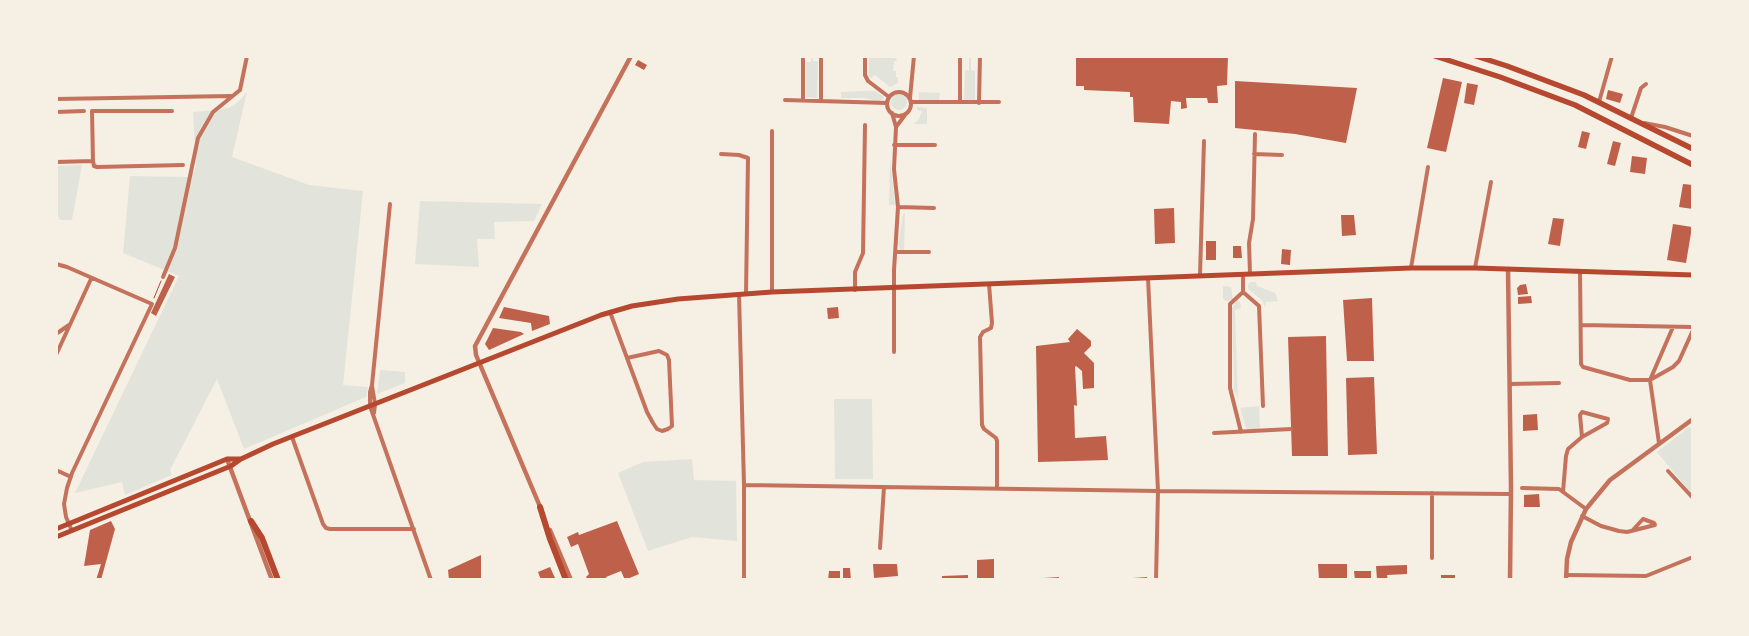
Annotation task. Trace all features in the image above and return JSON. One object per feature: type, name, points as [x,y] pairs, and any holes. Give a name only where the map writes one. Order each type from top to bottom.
[{"type":"highway","points":[[540,507],[566,580]]},
{"type":"highway","points":[[250,521],[262,538],[278,580]]},
{"type":"main road","points":[[1435,56],[1500,77],[1575,105],[1693,165]]},
{"type":"main road","points":[[1476,56],[1599,102],[1693,150]]},
{"type":"main road","points":[[56,537],[231,466],[241,459],[292,437],[610,312],[632,306],[678,299],[772,292],[1410,268],[1476,268],[1693,275]]},
{"type":"main road","points":[[56,529],[227,459],[241,459]]},
{"type":"street","points":[[163,277],[175,248],[198,138],[213,112],[242,86],[247,56]]},
{"type":"street","points":[[572,580],[474,351],[631,56]]},
{"type":"street","points":[[803,56],[803,100]]},
{"type":"street","points":[[821,56],[821,100]]},
{"type":"street","points":[[865,56],[865,75],[868,81],[889,97]]},
{"type":"street","points":[[896,127],[911,106],[914,56]]},
{"type":"street","points":[[960,56],[960,102]]},
{"type":"street","points":[[979,103],[980,56]]},
{"type":"street","points":[[1599,102],[1612,56]]},
{"type":"street","points":[[1631,118],[1641,88],[1646,84]]},
{"type":"street","points":[[906,113],[899,116],[888,109],[889,97],[894,92],[902,92],[911,100],[999,102]]},
{"type":"street","points":[[56,99],[232,96]]},
{"type":"street","points":[[785,100],[887,103]]},
{"type":"street","points":[[172,111],[92,111],[93,164],[97,167],[182,165]]},
{"type":"street","points":[[56,112],[84,112]]},
{"type":"street","points":[[892,113],[896,127],[894,169],[898,207],[895,252],[894,352]]},
{"type":"street","points":[[1638,122],[1665,127],[1693,136]]},
{"type":"street","points":[[855,290],[855,272],[863,254],[865,125]]},
{"type":"street","points":[[772,131],[772,292]]},
{"type":"street","points":[[1250,274],[1248,243],[1253,219],[1255,134]]},
{"type":"street","points":[[1200,275],[1204,141]]},
{"type":"street","points":[[894,145],[935,145]]},
{"type":"street","points":[[721,154],[739,154],[748,158],[746,294]]},
{"type":"street","points":[[1254,154],[1282,155]]},
{"type":"street","points":[[56,162],[93,161]]},
{"type":"street","points":[[1410,268],[1428,167]]},
{"type":"street","points":[[1476,268],[1491,182]]},
{"type":"street","points":[[390,204],[370,392],[374,416],[431,580]]},
{"type":"street","points":[[898,207],[934,208]]},
{"type":"street","points":[[895,252],[929,252]]},
{"type":"street","points":[[56,264],[152,304],[71,477],[64,504],[68,524],[72,531]]},
{"type":"street","points":[[1508,269],[1511,494],[1510,580]]},
{"type":"street","points":[[1580,272],[1581,364],[1583,367],[1630,380],[1650,380],[1673,367],[1679,361],[1693,329],[1581,325]]},
{"type":"street","points":[[1242,432],[1230,388],[1230,304],[1243,292],[1243,274]]},
{"type":"street","points":[[1148,278],[1158,491],[1156,580]]},
{"type":"street","points":[[56,355],[91,279]]},
{"type":"street","points":[[989,284],[992,323],[991,328],[983,332],[980,338],[982,425],[997,441],[997,488]]},
{"type":"street","points":[[1243,292],[1259,306],[1263,406]]},
{"type":"street","points":[[739,294],[744,485],[744,580]]},
{"type":"street","points":[[610,312],[627,358],[653,423],[657,429],[668,429],[672,426],[669,360],[667,355],[659,351],[627,358]]},
{"type":"street","points":[[56,334],[70,324]]},
{"type":"street","points":[[1659,443],[1650,380],[1673,327]]},
{"type":"street","points":[[1510,384],[1559,383]]},
{"type":"street","points":[[1563,492],[1566,453],[1582,437],[1607,423],[1608,419],[1582,412],[1580,415],[1582,437]]},
{"type":"street","points":[[1692,421],[1610,480],[1586,508],[1571,542],[1566,577],[1646,576],[1693,557]]},
{"type":"street","points":[[1214,433],[1290,429]]},
{"type":"street","points":[[292,437],[326,528],[414,529]]},
{"type":"street","points":[[227,459],[272,580]]},
{"type":"street","points":[[56,470],[71,477]]},
{"type":"street","points":[[1668,471],[1693,498]]},
{"type":"street","points":[[744,485],[1511,494]]},
{"type":"street","points":[[880,548],[884,486]]},
{"type":"street","points":[[1522,488],[1559,489],[1586,508]]},
{"type":"street","points":[[1432,493],[1432,558]]},
{"type":"street","points":[[1582,516],[1601,526],[1627,532],[1632,531],[1655,525],[1643,519],[1632,531]]},
{"type":"path","points":[[152,304],[163,277]]},
{"type":"shaded area","points":[[811,56],[813,56],[813,61],[818,61],[817,98],[806,97],[806,62],[811,62]]},
{"type":"shaded area","points":[[969,56],[971,56],[971,70],[975,71],[975,101],[964,101],[965,70],[969,70]]},
{"type":"shaded area","points":[[869,57],[896,57],[897,61],[894,61],[893,71],[896,71],[898,83],[890,87],[875,75],[871,78],[869,76]]},
{"type":"shaded area","points":[[875,91],[884,97],[878,101],[865,98],[841,98],[841,92]]},
{"type":"shaded area","points":[[247,92],[232,157],[309,185],[363,191],[343,385],[368,387],[366,397],[244,449],[217,379],[170,470],[172,475],[125,495],[122,482],[75,493],[179,276],[123,253],[130,176],[187,177],[193,174],[196,167],[193,112],[231,107]]},
{"type":"shaded area","points":[[919,92],[940,93],[939,100],[919,100]]},
{"type":"shaded area","points":[[899,94],[905,96],[907,102],[905,108],[899,110],[893,108],[891,102],[893,96]]},
{"type":"shaded area","points":[[917,107],[927,108],[927,124],[914,124],[919,119],[922,111],[917,110]]},
{"type":"shaded area","points":[[890,159],[895,205],[889,205]]},
{"type":"shaded area","points":[[82,165],[72,220],[60,220],[56,212],[56,166]]},
{"type":"shaded area","points":[[420,201],[542,204],[534,221],[494,222],[495,239],[477,239],[479,267],[415,264]]},
{"type":"shaded area","points":[[905,213],[904,252],[900,250],[898,244],[903,214]]},
{"type":"shaded area","points":[[1250,282],[1256,282],[1257,286],[1275,293],[1278,301],[1266,302],[1265,307],[1262,300],[1248,289]]},
{"type":"shaded area","points":[[1223,286],[1231,287],[1233,300],[1225,301],[1223,298]]},
{"type":"shaded area","points":[[1237,300],[1240,302],[1241,308],[1235,310],[1238,399],[1234,390],[1232,308]]},
{"type":"shaded area","points":[[380,370],[405,372],[405,383],[377,394]]},
{"type":"shaded area","points":[[834,399],[872,399],[873,479],[835,479]]},
{"type":"shaded area","points":[[1259,406],[1260,429],[1249,430],[1246,428],[1240,408]]},
{"type":"shaded area","points":[[1689,427],[1693,429],[1693,496],[1657,452]]},
{"type":"shaded area","points":[[692,459],[694,480],[736,481],[737,541],[692,537],[648,551],[618,473],[643,462]]},
{"type":"building","points":[[1076,56],[1228,56],[1227,85],[1217,86],[1218,103],[1208,103],[1207,98],[1186,98],[1187,108],[1181,109],[1181,102],[1171,101],[1169,124],[1134,122],[1133,97],[1130,97],[1130,92],[1084,90],[1084,86],[1076,86]]},
{"type":"building","points":[[638,60],[647,65],[644,70],[635,65]]},
{"type":"building","points":[[1443,78],[1462,82],[1446,152],[1427,148]]},
{"type":"building","points":[[1235,81],[1357,88],[1346,143],[1295,134],[1235,128]]},
{"type":"building","points":[[1467,83],[1478,85],[1474,105],[1464,103]]},
{"type":"building","points":[[1608,90],[1623,94],[1620,103],[1606,99]]},
{"type":"building","points":[[1582,131],[1590,133],[1586,149],[1578,147]]},
{"type":"building","points":[[1613,141],[1621,143],[1615,166],[1607,164]]},
{"type":"building","points":[[1632,156],[1647,158],[1645,174],[1630,172]]},
{"type":"building","points":[[1683,184],[1693,185],[1693,209],[1679,207]]},
{"type":"building","points":[[1174,208],[1175,243],[1155,244],[1154,209]]},
{"type":"building","points":[[1341,215],[1354,215],[1356,235],[1342,236]]},
{"type":"building","points":[[1553,218],[1564,219],[1560,246],[1548,244]]},
{"type":"building","points":[[1673,224],[1692,227],[1686,263],[1667,260]]},
{"type":"building","points":[[1206,241],[1216,241],[1216,260],[1206,260]]},
{"type":"building","points":[[1233,246],[1241,246],[1242,258],[1233,258]]},
{"type":"building","points":[[1282,249],[1291,250],[1290,265],[1281,264]]},
{"type":"building","points":[[169,274],[175,277],[156,316],[151,313]]},
{"type":"building","points":[[1526,284],[1528,294],[1518,295],[1517,288],[1520,285]]},
{"type":"building","points":[[1531,296],[1532,303],[1518,304],[1518,297]]},
{"type":"building","points":[[1372,298],[1374,361],[1347,361],[1343,300]]},
{"type":"building","points":[[504,307],[549,316],[550,324],[532,331],[531,323],[499,318]]},
{"type":"building","points":[[838,307],[839,318],[828,319],[827,308]]},
{"type":"building","points":[[493,328],[524,334],[489,350],[485,344]]},
{"type":"building","points":[[1077,329],[1091,341],[1091,346],[1084,353],[1094,363],[1094,388],[1083,389],[1082,371],[1076,366],[1077,406],[1074,405],[1075,438],[1106,436],[1108,460],[1038,462],[1036,346],[1070,342],[1068,339]]},
{"type":"building","points":[[1326,336],[1328,456],[1292,456],[1288,337]]},
{"type":"building","points":[[1374,377],[1377,454],[1348,455],[1346,378]]},
{"type":"building","points":[[1537,414],[1538,430],[1523,431],[1523,415]]},
{"type":"building","points":[[1539,494],[1540,507],[1524,507],[1524,495]]},
{"type":"building","points":[[111,521],[115,529],[101,580],[96,580],[101,564],[84,566],[90,530]]},
{"type":"building","points":[[617,521],[639,574],[625,580],[621,571],[606,577],[607,580],[588,580],[586,577],[589,574],[578,544],[571,547],[567,537],[578,532],[579,535]]},
{"type":"building","points":[[481,555],[481,580],[449,580],[448,570]]},
{"type":"building","points":[[994,559],[994,580],[977,580],[977,560]]},
{"type":"building","points":[[873,564],[897,564],[898,576],[874,578]]},
{"type":"building","points":[[1318,564],[1347,564],[1347,580],[1319,580]]},
{"type":"building","points":[[1407,565],[1407,574],[1387,575],[1388,580],[1377,580],[1376,566]]},
{"type":"building","points":[[550,567],[556,580],[541,580],[538,572]]},
{"type":"building","points":[[843,568],[850,568],[851,580],[843,580]]},
{"type":"building","points":[[829,571],[840,571],[840,580],[828,580]]},
{"type":"building","points":[[1354,571],[1371,571],[1371,580],[1355,580]]},
{"type":"building","points":[[968,575],[968,580],[942,580],[942,576]]},
{"type":"building","points":[[1441,575],[1455,575],[1455,580],[1441,580]]},
{"type":"building","points":[[1059,577],[1059,580],[1043,580],[1043,578]]},
{"type":"building","points":[[1147,577],[1147,580],[1133,580],[1133,578]]}]
